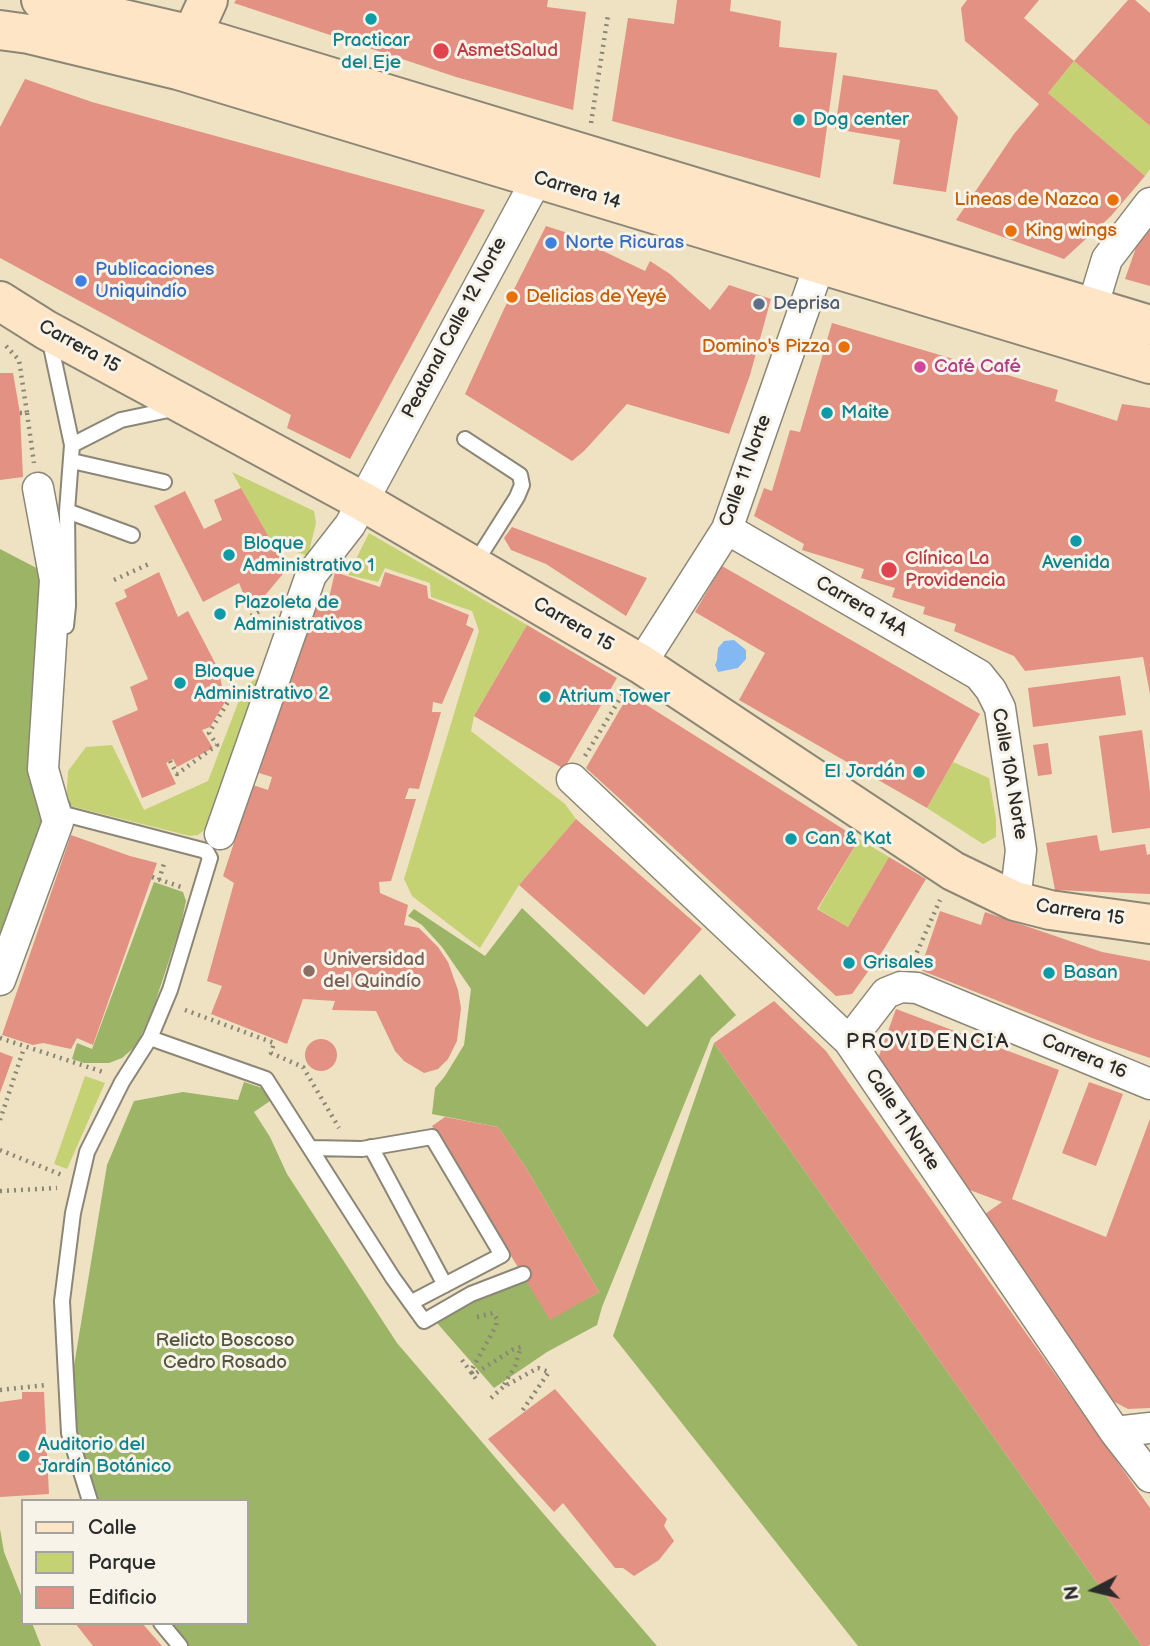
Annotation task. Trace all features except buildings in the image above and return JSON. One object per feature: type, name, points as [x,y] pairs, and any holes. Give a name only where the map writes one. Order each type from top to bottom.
[{"type":"main road","name":"Carrera 14","points":[[41,0],[192,35],[1150,325]]},
{"type":"main road","points":[[192,35],[208,0]]},
{"type":"main road","name":"Carrera 14","points":[[0,30],[29,34],[178,70],[1150,364]]},
{"type":"main road","name":"Carrera 15","points":[[0,301],[46,330],[188,405],[368,490],[473,566],[641,664],[953,871],[1015,901],[1050,910],[1150,924]]},
{"type":"street","name":"Peatonal Calle 12 Norte","points":[[220,834],[312,575],[350,525],[537,179]]},
{"type":"street","points":[[1092,308],[1107,259],[1150,202]]},
{"type":"street","name":"Calle 11 Norte","points":[[641,664],[727,529],[820,263]]},
{"type":"street","points":[[0,980],[58,822],[43,769],[55,580],[38,488]]},
{"type":"street","name":"Carrera 14A","points":[[727,529],[979,675],[991,690]]},
{"type":"street","name":"Calle 10A Norte","points":[[991,690],[1000,708],[1021,850],[1015,901]]},
{"type":"street","name":"Calle 11 Norte","points":[[572,779],[849,1041],[1115,1432],[1150,1477]]},
{"type":"street","points":[[849,1041],[886,993],[901,987]]},
{"type":"street","name":"Carrera 16","points":[[901,987],[917,988],[1150,1084]]},
{"type":"street","points":[[1115,1432],[1150,1428]]},
{"type":"lane","points":[[46,330],[72,445],[67,511],[68,606],[54,744],[55,785],[64,814],[206,851],[210,858],[170,990],[150,1038],[122,1082],[87,1152],[73,1213],[62,1301],[69,1433],[89,1499]]},
{"type":"lane","points":[[72,445],[121,420],[188,405]]},
{"type":"lane","points":[[464,439],[520,475],[522,485],[517,498],[473,566]]},
{"type":"lane","points":[[72,461],[164,482]]},
{"type":"lane","points":[[67,511],[132,535]]},
{"type":"lane","points":[[150,1038],[266,1079],[393,1278],[424,1321],[471,1294],[523,1274]]},
{"type":"lane","points":[[312,1148],[362,1149],[432,1137],[502,1255],[412,1302]]},
{"type":"lane","points":[[371,1147],[445,1285]]},
{"type":"lane","points":[[164,1625],[180,1646]]},
{"type":"path","points":[[586,155],[608,15]]},
{"type":"path","points":[[0,342],[19,360],[38,488]]},
{"type":"path","points":[[20,413],[27,413]]},
{"type":"path","points":[[114,580],[151,563]]},
{"type":"path","points":[[572,779],[641,664]]},
{"type":"path","points":[[170,761],[177,774],[217,745],[209,733],[231,697]]},
{"type":"path","points":[[159,880],[167,856]]},
{"type":"path","points":[[901,987],[953,871]]},
{"type":"path","points":[[152,877],[192,891]]},
{"type":"path","points":[[0,1038],[111,1074],[122,1082]]},
{"type":"path","points":[[0,1120],[24,1047]]},
{"type":"path","points":[[0,1150],[66,1177]]},
{"type":"path","points":[[0,1191],[65,1188]]},
{"type":"path","points":[[468,1322],[493,1313],[497,1319],[473,1375]]},
{"type":"path","points":[[473,1375],[521,1347],[515,1366],[503,1387]]},
{"type":"path","points":[[462,1360],[473,1375]]},
{"type":"path","points":[[491,1398],[503,1387],[538,1368],[549,1372],[522,1411]]},
{"type":"path","points":[[0,1390],[50,1385]]},
{"type":"green space","points":[[1074,61],[1150,126],[1150,169],[1145,176],[1048,93]]},
{"type":"green space","points":[[232,472],[314,511],[316,523],[308,556],[271,542]]},
{"type":"green space","points":[[369,533],[527,625],[474,716],[471,731],[565,804],[576,819],[519,885],[480,948],[412,896],[404,879],[479,631],[472,611],[431,597],[430,583],[385,568],[378,582],[348,575]]},
{"type":"green space","points":[[0,549],[50,575],[34,769],[43,830],[0,940]]},
{"type":"green space","points":[[272,671],[209,826],[198,835],[190,836],[66,805],[68,771],[86,747],[112,745],[144,810],[208,781],[245,685]]},
{"type":"green space","points":[[953,762],[989,778],[996,819],[996,837],[983,844],[927,808]]},
{"type":"green space","points":[[859,839],[889,857],[848,927],[818,909]]},
{"type":"green space","points":[[154,882],[183,892],[186,901],[154,1006],[137,1045],[122,1058],[109,1063],[84,1063],[72,1059],[77,1043],[92,1049]]},
{"type":"green space","points":[[522,908],[647,1027],[700,974],[736,1015],[711,1038],[597,1325],[547,1352],[494,1388],[437,1323],[472,1301],[527,1281],[550,1319],[599,1292],[526,1168],[498,1127],[432,1114],[435,1088],[464,1045],[471,989],[442,947],[422,925],[408,916],[414,909],[485,956]]},
{"type":"green space","points":[[714,1043],[1142,1646],[858,1646],[613,1336]]},
{"type":"green space","points":[[85,1076],[105,1083],[67,1169],[54,1164]]},
{"type":"green space","name":"Relicto Boscoso Cedro Rosado","points":[[244,1082],[262,1088],[270,1101],[254,1112],[270,1137],[287,1174],[397,1343],[657,1646],[187,1646],[170,1625],[248,1625],[248,1499],[93,1499],[73,1433],[72,1378],[107,1165],[134,1101],[183,1092],[238,1100]]},
{"type":"green space","points":[[0,1529],[4,1552],[21,1595],[21,1625],[33,1625],[41,1646],[0,1646]]},
{"type":"water","points":[[734,640],[746,650],[746,659],[738,668],[718,672],[715,665],[718,648],[724,641]]},
{"type":"place","name":"Practicar del Eje","points":[[371,19]]},
{"type":"place","name":"AsmetSalud","points":[[441,51]]},
{"type":"place","name":"Dog center","points":[[799,120]]},
{"type":"place","name":"Lineas de Nazca","points":[[1113,200]]},
{"type":"place","name":"King wings","points":[[1011,231]]},
{"type":"place","name":"Norte Ricuras","points":[[551,243]]},
{"type":"place","name":"Publicaciones Uniquindío","points":[[81,281]]},
{"type":"place","name":"Delicias de Yeyé","points":[[512,297]]},
{"type":"place","name":"Deprisa","points":[[759,304]]},
{"type":"place","name":"Domino's Pizza","points":[[844,347]]},
{"type":"place","name":"Café Café","points":[[920,367]]},
{"type":"place","name":"Maite","points":[[827,413]]},
{"type":"place","name":"Avenida","points":[[1076,541]]},
{"type":"place","name":"Bloque Administrativo 1","points":[[229,555]]},
{"type":"place","name":"Clínica La Providencia","points":[[889,570]]},
{"type":"place","name":"Plazoleta de Administrativos","points":[[220,614]]},
{"type":"place","name":"Bloque Administrativo 2","points":[[180,683]]},
{"type":"place","name":"Atrium Tower","points":[[545,697]]},
{"type":"place","name":"El Jordán","points":[[919,772]]},
{"type":"place","name":"Can & Kat","points":[[791,839]]},
{"type":"place","name":"Grisales","points":[[849,963]]},
{"type":"place","name":"Universidad del Quindío","points":[[309,971]]},
{"type":"place","name":"Basan","points":[[1049,973]]},
{"type":"place","name":"Auditorio del Jardín Botánico","points":[[24,1456]]},
{"type":"district","name":"PROVIDENCIA","points":[[928,1043]]}]
